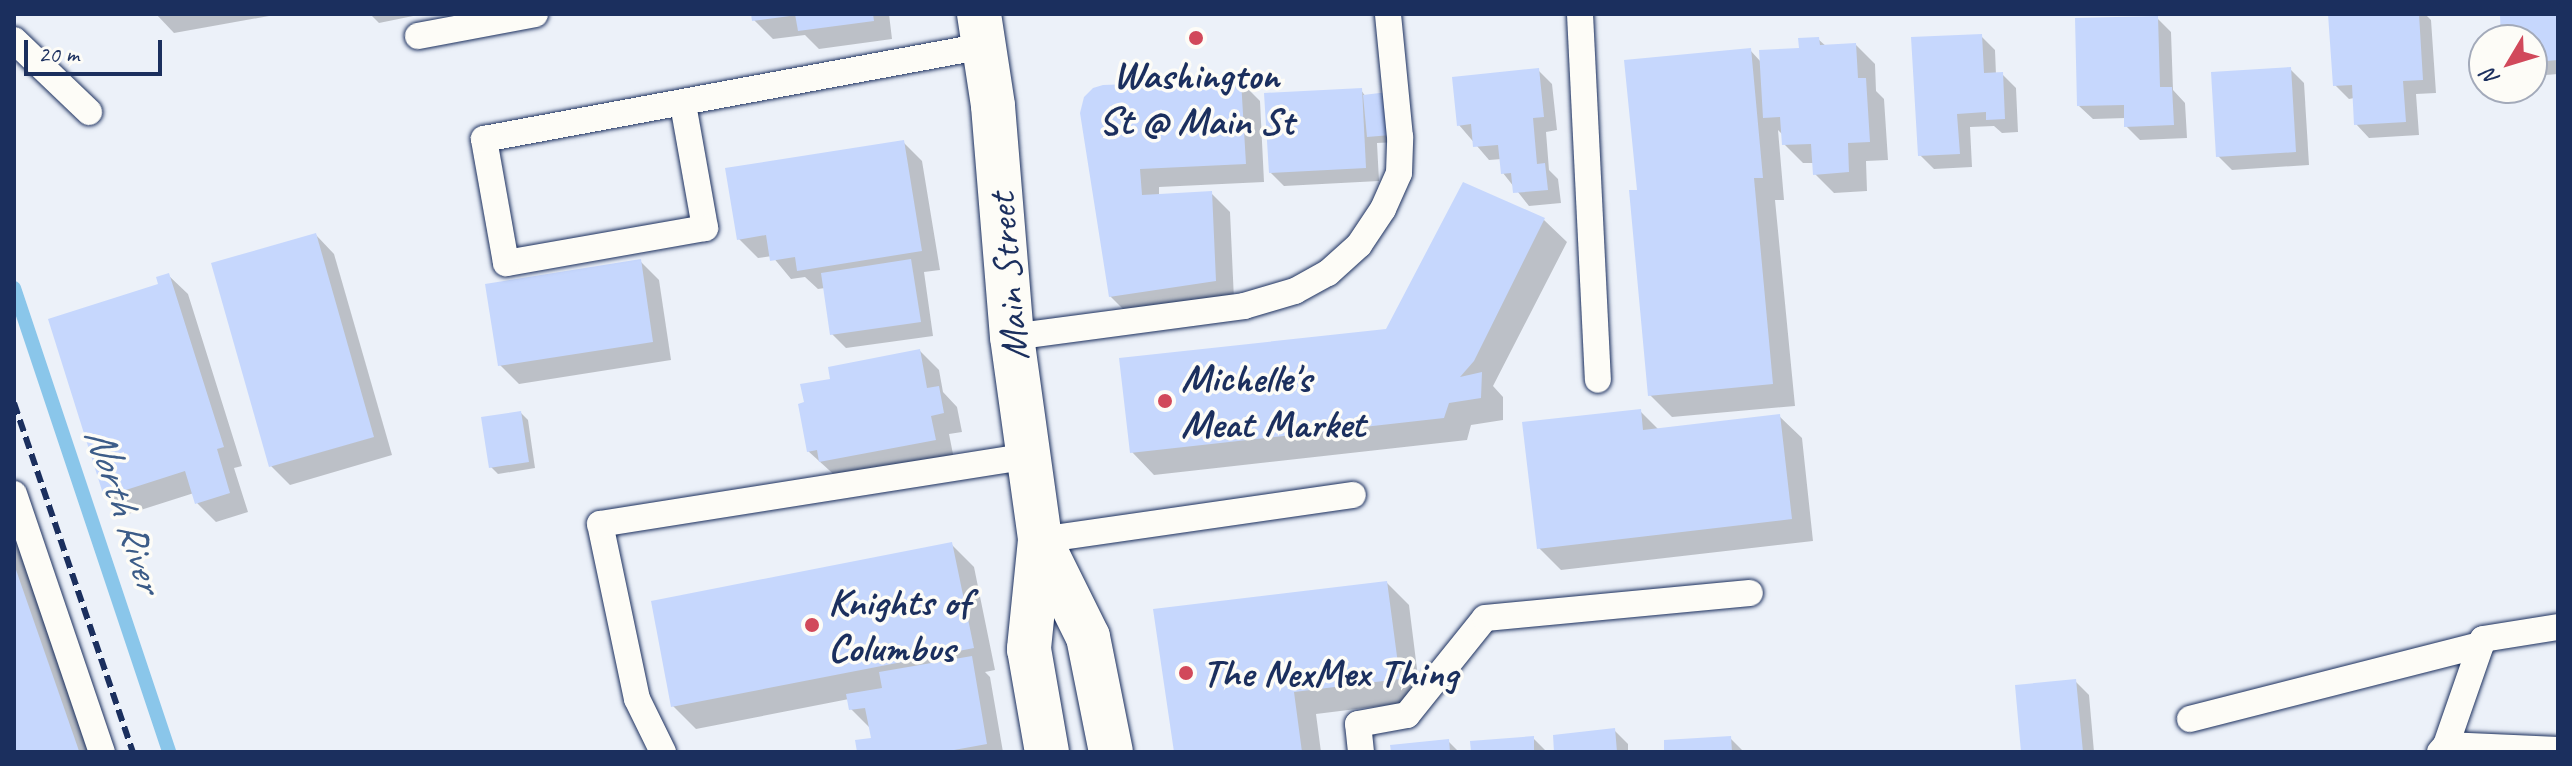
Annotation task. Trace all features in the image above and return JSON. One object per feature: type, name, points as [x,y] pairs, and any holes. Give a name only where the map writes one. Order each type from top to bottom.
[{"type":"main road","name":"Main Street","points":[[982,30],[993,106],[1012,337],[1040,540],[1029,649],[1047,752]]},
{"type":"main road","name":"Main Street","points":[[1040,540],[1088,637],[1111,752]]},
{"type":"lane","points":[[418,36],[535,14]]},
{"type":"lane","points":[[1012,337],[1244,306],[1295,291],[1328,273],[1359,245],[1383,209],[1399,173],[1400,137],[1388,14]]},
{"type":"lane","points":[[1580,14],[1598,380]]},
{"type":"lane","points":[[683,104],[705,228],[506,263],[484,139],[683,104],[982,30]]},
{"type":"lane","points":[[14,40],[89,112]]},
{"type":"lane","points":[[663,752],[637,699],[600,524],[1027,456]]},
{"type":"lane","points":[[14,494],[102,752]]},
{"type":"lane","points":[[1040,540],[1353,495]]},
{"type":"lane","points":[[1361,752],[1358,724],[1407,715],[1485,618],[1750,593]]},
{"type":"lane","points":[[2558,627],[2483,639],[2443,748],[2558,750]]},
{"type":"lane","points":[[2190,719],[2481,645]]},
{"type":"building","points":[[751,14],[790,14],[790,16],[752,21]]},
{"type":"building","points":[[795,14],[873,14],[874,21],[798,31]]},
{"type":"building","points":[[2328,14],[2419,14],[2423,80],[2403,81],[2406,122],[2354,125],[2352,85],[2333,86]]},
{"type":"building","points":[[2558,14],[2558,60],[2548,61],[2548,24],[2500,24],[2500,15]]},
{"type":"building","points":[[2158,16],[2160,87],[2172,87],[2174,125],[2124,127],[2124,105],[2077,106],[2075,18]]},
{"type":"building","points":[[1982,34],[1984,73],[2003,72],[2005,119],[1986,120],[1986,112],[1957,114],[1960,154],[1918,156],[1911,37]]},
{"type":"building","points":[[1819,37],[1820,45],[1856,43],[1858,78],[1866,78],[1870,142],[1848,143],[1849,172],[1813,175],[1811,144],[1782,145],[1780,117],[1763,118],[1759,50],[1799,48],[1798,38]]},
{"type":"building","points":[[1751,48],[1763,178],[1754,178],[1773,384],[1648,396],[1629,190],[1637,190],[1624,60]]},
{"type":"building","points":[[2291,67],[2296,152],[2216,157],[2211,72]]},
{"type":"building","points":[[1539,68],[1544,117],[1533,118],[1537,164],[1545,163],[1548,190],[1513,193],[1511,173],[1501,174],[1498,145],[1473,147],[1471,124],[1457,126],[1452,77]]},
{"type":"building","points":[[1241,80],[1246,164],[1140,169],[1142,195],[1212,191],[1216,281],[1109,297],[1080,113],[1084,97],[1093,88],[1103,85]]},
{"type":"building","points":[[1362,88],[1366,168],[1269,173],[1264,93]]},
{"type":"building","points":[[1388,92],[1391,135],[1367,137],[1363,95]]},
{"type":"building","points":[[904,140],[922,251],[797,271],[795,257],[770,261],[766,235],[737,240],[725,168]]},
{"type":"building","points":[[1463,182],[1545,218],[1474,361],[1460,377],[1482,372],[1481,398],[1449,403],[1444,418],[1130,453],[1119,358],[1386,329]]},
{"type":"building","points":[[316,233],[374,437],[269,467],[211,263]]},
{"type":"building","points":[[641,259],[653,342],[498,366],[485,284]]},
{"type":"building","points":[[911,259],[921,322],[830,335],[821,273]]},
{"type":"building","points":[[169,273],[224,447],[217,449],[230,493],[195,504],[185,471],[104,497],[48,319],[158,284],[156,277]]},
{"type":"building","points":[[920,349],[927,388],[939,386],[944,413],[931,416],[936,440],[819,462],[817,450],[807,452],[798,404],[804,402],[800,384],[830,379],[828,367]]},
{"type":"building","points":[[1641,409],[1643,430],[1780,414],[1792,519],[1537,549],[1522,422]]},
{"type":"building","points":[[521,411],[529,462],[489,468],[481,417]]},
{"type":"building","name":"Knights of Columbus","points":[[952,542],[974,648],[671,707],[651,601]]},
{"type":"building","points":[[14,564],[79,751],[14,752]]},
{"type":"building","points":[[1387,581],[1400,679],[1294,692],[1302,752],[1174,752],[1153,609]]},
{"type":"building","points":[[972,656],[987,744],[943,752],[857,752],[855,740],[871,738],[865,708],[849,710],[846,694],[882,688],[879,672]]},
{"type":"building","points":[[2076,679],[2083,752],[2021,752],[2015,685]]},
{"type":"building","points":[[1615,728],[1617,752],[1554,752],[1553,735]]},
{"type":"building","points":[[1534,736],[1534,752],[1471,752],[1470,741]]},
{"type":"building","points":[[1731,736],[1732,752],[1664,752],[1664,740]]},
{"type":"building","points":[[1449,739],[1450,752],[1391,752],[1390,745]]},
{"type":"waterway","name":"North River","points":[[14,288],[169,752]]},
{"type":"railway","points":[[14,403],[133,752]]},
{"type":"place","name":"Washington St @ Main St","points":[[1196,38]]},
{"type":"place","name":"Michelle's Meat Market","points":[[1165,401]]},
{"type":"place","name":"Knights of Columbus","points":[[812,625]]},
{"type":"place","name":"The NexMex Thing","points":[[1186,673]]}]
